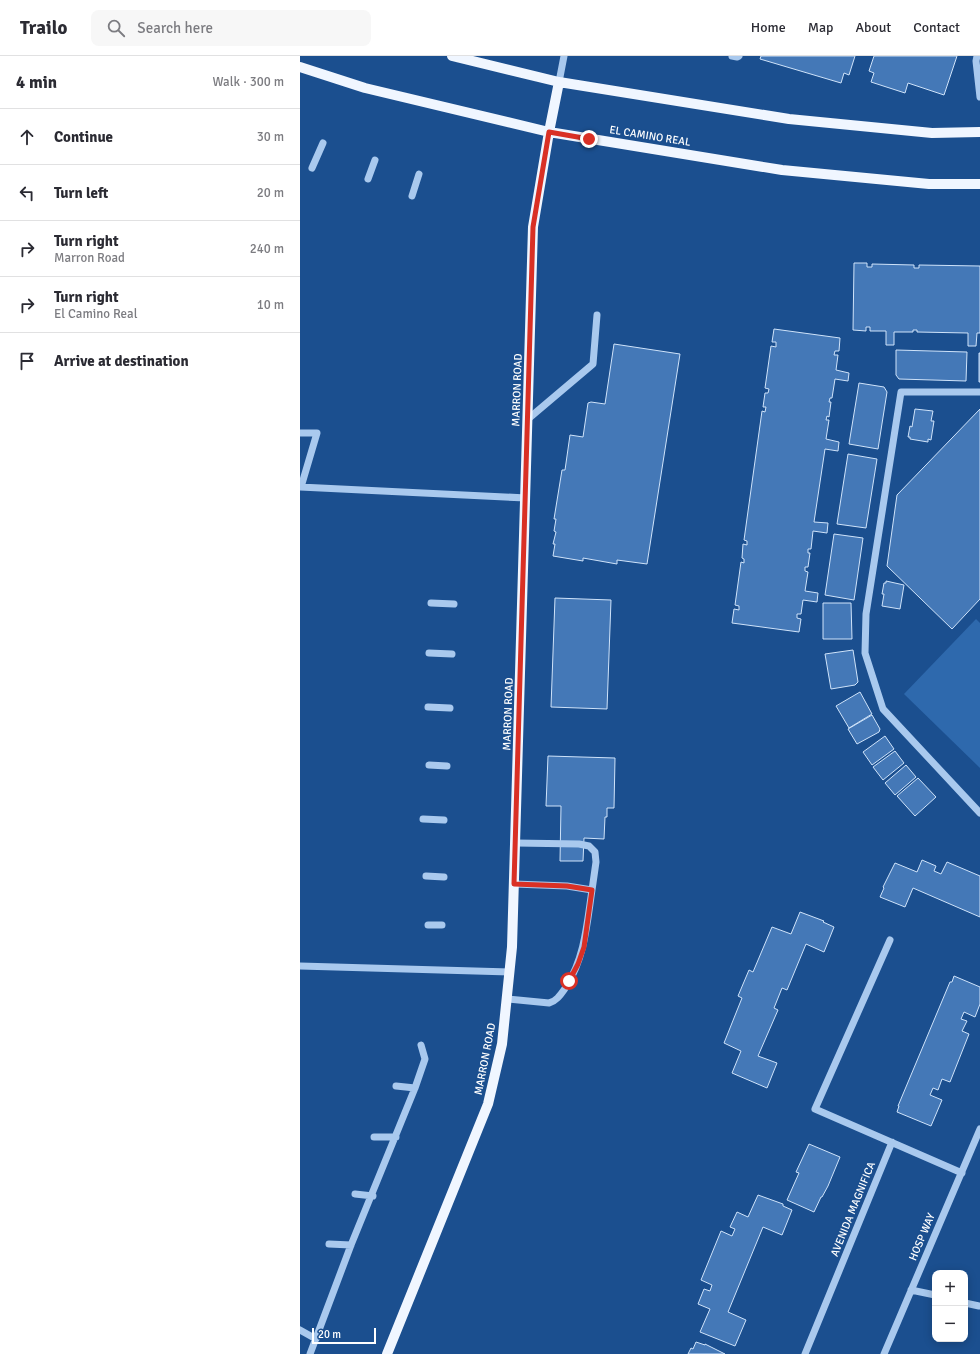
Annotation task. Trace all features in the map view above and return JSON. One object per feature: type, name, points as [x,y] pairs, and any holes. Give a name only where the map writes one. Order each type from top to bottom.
[{"type":"main road","points":[[452,56],[467,58],[559,82],[789,119],[932,133],[980,132]]},
{"type":"main road","name":"EL CAMINO REAL","points":[[300,67],[365,88],[549,132],[782,170],[929,184],[980,184]]},
{"type":"main road","name":"MARRON ROAD","points":[[388,1354],[488,1104],[502,1044],[512,947],[516,843],[533,227],[559,82]]},
{"type":"street","name":"MARRON ROAD","points":[[559,82],[564,56]]},
{"type":"street","points":[[732,56],[737,58],[739,56]]},
{"type":"street","points":[[977,56],[976,61],[980,97]]},
{"type":"street","points":[[312,168],[323,143]]},
{"type":"street","points":[[368,179],[376,160]]},
{"type":"street","points":[[412,196],[420,174]]},
{"type":"street","points":[[528,419],[593,364],[597,315]]},
{"type":"street","points":[[980,392],[902,392],[866,614],[865,653],[883,709],[980,813]]},
{"type":"street","points":[[300,434],[317,433],[301,487],[526,498]]},
{"type":"street","points":[[431,603],[454,604]]},
{"type":"street","points":[[429,654],[452,654]]},
{"type":"street","points":[[428,707],[450,708]]},
{"type":"street","points":[[429,765],[447,766]]},
{"type":"street","points":[[423,819],[444,820]]},
{"type":"street","points":[[507,999],[549,1003],[554,1002],[561,994],[578,964],[584,947],[596,862],[595,852],[589,846],[579,844],[516,843]]},
{"type":"street","points":[[426,876],[444,877]]},
{"type":"street","points":[[514,884],[567,886],[592,890]]},
{"type":"street","points":[[428,925],[442,925]]},
{"type":"street","points":[[890,940],[815,1109],[962,1173]]},
{"type":"street","points":[[300,966],[510,972]]},
{"type":"street","points":[[310,1354],[351,1245],[373,1196],[415,1088],[424,1059],[421,1045]]},
{"type":"street","points":[[396,1086],[415,1088]]},
{"type":"street","name":"HOSP WAY","points":[[884,1354],[980,1129]]},
{"type":"street","points":[[374,1137],[396,1137]]},
{"type":"street","name":"AVENIDA MAGNIFICA","points":[[805,1354],[892,1142]]},
{"type":"street","points":[[355,1194],[373,1196]]},
{"type":"street","points":[[329,1244],[351,1245]]},
{"type":"street","points":[[912,1290],[932,1294]]},
{"type":"street","points":[[968,1303],[979,1306]]},
{"type":"street","points":[[300,1330],[316,1339]]},
{"type":"shaded area","points":[[976,619],[980,623],[980,768],[904,694]]},
{"type":"building","points":[[761,56],[855,56],[849,75],[844,73],[841,83],[760,59]]},
{"type":"building","points":[[874,56],[957,56],[944,95],[908,83],[905,93],[871,82],[874,73],[869,71]]},
{"type":"building","points":[[854,263],[867,263],[867,267],[872,267],[872,264],[914,265],[914,268],[919,268],[919,265],[980,266],[980,333],[977,333],[976,346],[968,346],[968,333],[917,332],[917,330],[913,330],[913,332],[894,332],[894,345],[886,345],[886,331],[870,331],[870,327],[866,327],[866,331],[853,330]]},
{"type":"building","points":[[774,329],[840,338],[839,351],[835,351],[834,355],[838,355],[836,370],[849,373],[848,381],[835,379],[832,398],[830,398],[829,402],[831,402],[829,417],[827,416],[826,420],[829,420],[826,439],[839,442],[838,451],[825,449],[814,522],[828,523],[827,533],[813,531],[811,549],[808,549],[808,553],[810,553],[808,567],[805,567],[805,571],[808,572],[805,591],[818,593],[817,602],[803,600],[801,614],[797,614],[797,618],[801,619],[799,632],[732,623],[734,609],[739,610],[739,606],[735,605],[741,562],[744,563],[744,559],[742,558],[743,544],[747,545],[747,541],[744,540],[762,411],[765,412],[766,407],[763,407],[765,393],[768,393],[769,389],[765,388],[771,346],[776,347],[776,342],[772,342]]},
{"type":"building","points":[[614,344],[680,354],[647,564],[617,560],[617,564],[583,558],[583,561],[553,556],[555,544],[553,544],[556,532],[554,531],[556,519],[554,519],[562,470],[565,470],[570,435],[583,437],[588,403],[605,404]]},
{"type":"building","points":[[896,350],[967,352],[966,381],[899,379],[896,375]]},
{"type":"building","points":[[980,353],[980,382],[979,382]]},
{"type":"building","points":[[859,383],[884,387],[887,392],[878,449],[849,444]]},
{"type":"building","points":[[915,409],[933,411],[931,421],[934,421],[931,440],[928,439],[928,442],[910,439],[910,437],[908,437],[910,426],[912,427]]},
{"type":"building","points":[[980,409],[980,599],[952,629],[887,566],[897,495]]},
{"type":"building","points":[[848,454],[877,459],[866,528],[837,524]]},
{"type":"building","points":[[834,534],[863,538],[854,600],[825,595]]},
{"type":"building","points":[[886,581],[904,585],[900,609],[882,606],[884,594],[882,594],[884,583],[886,583]]},
{"type":"building","points":[[555,598],[611,600],[607,709],[551,707]]},
{"type":"building","points":[[823,603],[851,603],[852,639],[823,639]]},
{"type":"building","points":[[853,650],[858,682],[855,685],[831,689],[825,654]]},
{"type":"building","points":[[860,692],[872,714],[849,728],[836,706]]},
{"type":"building","points":[[872,715],[880,729],[879,732],[857,744],[848,729]]},
{"type":"building","points":[[885,736],[894,749],[872,765],[863,752]]},
{"type":"building","points":[[895,751],[904,763],[883,780],[873,767]]},
{"type":"building","points":[[548,756],[615,758],[614,808],[607,808],[604,839],[584,838],[583,861],[560,861],[561,806],[546,806]]},
{"type":"building","points":[[906,765],[916,777],[895,795],[885,783]]},
{"type":"building","points":[[918,778],[936,797],[915,816],[897,796]]},
{"type":"building","points":[[922,860],[936,866],[934,871],[941,874],[947,862],[980,876],[980,917],[913,888],[905,907],[880,897],[884,888],[883,887],[895,863],[917,872]]},
{"type":"building","points":[[800,912],[824,921],[823,922],[834,927],[824,952],[806,944],[787,990],[782,988],[774,1008],[778,1010],[758,1056],[777,1063],[767,1088],[732,1073],[741,1051],[724,1043],[742,998],[738,996],[749,970],[753,972],[772,927],[791,934]]},
{"type":"building","points":[[954,976],[980,987],[980,1004],[975,1017],[964,1012],[961,1019],[967,1021],[962,1031],[969,1034],[950,1082],[942,1079],[938,1090],[933,1088],[930,1095],[942,1100],[931,1126],[897,1112],[898,1106],[950,982],[952,982]]},
{"type":"building","points":[[809,1144],[840,1157],[828,1186],[814,1212],[787,1200],[799,1173],[796,1172]]},
{"type":"building","points":[[758,1195],[783,1204],[783,1206],[792,1210],[782,1235],[763,1227],[728,1312],[746,1320],[735,1346],[700,1332],[710,1309],[698,1304],[704,1289],[710,1291],[712,1285],[701,1280],[721,1231],[732,1236],[735,1229],[730,1227],[737,1212],[748,1217]]},
{"type":"building","points":[[696,1342],[705,1344],[725,1354],[688,1354],[691,1348],[693,1349]]},
{"type":"route","points":[[569,981],[578,964],[584,947],[592,890],[567,886],[514,884],[533,227],[549,132],[589,139]]}]
